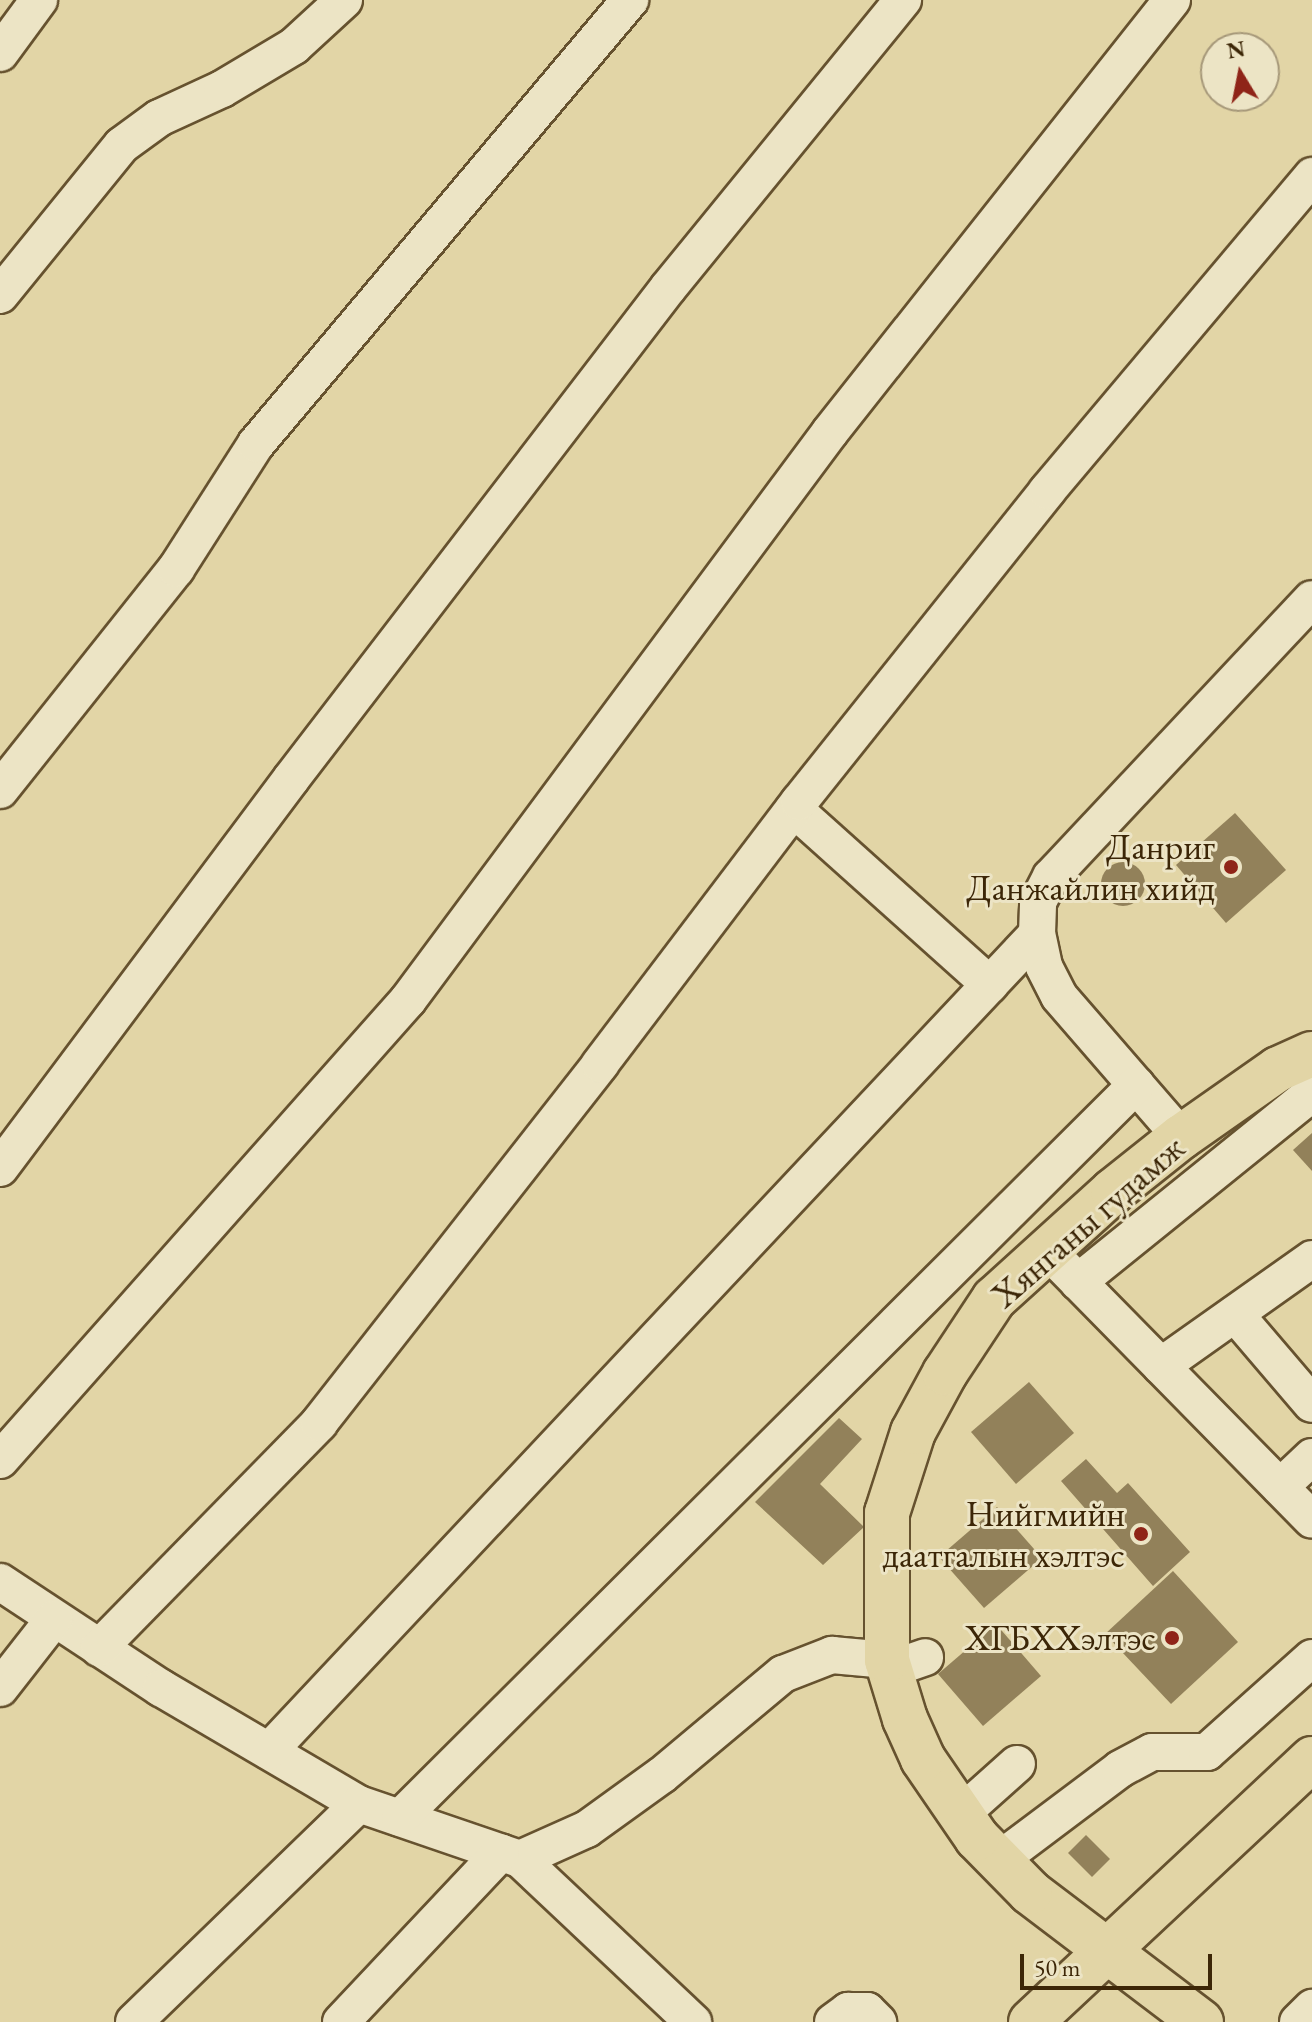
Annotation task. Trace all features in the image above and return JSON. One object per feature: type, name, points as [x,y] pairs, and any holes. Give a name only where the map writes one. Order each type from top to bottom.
[{"type":"main road","name":"Хянганы гудамж","points":[[1201,2022],[1030,1892],[961,1814],[916,1745],[901,1662],[887,1513],[913,1432],[945,1373],[994,1299],[1113,1191],[1181,1137],[1278,1069],[1312,1054]]},
{"type":"main road","points":[[1031,2022],[1312,1759]]},
{"type":"street","points":[[0,53],[39,0]]},
{"type":"street","points":[[0,295],[122,145],[159,118],[222,89],[294,46],[344,0]]},
{"type":"street","points":[[0,790],[176,569],[256,444],[630,0]]},
{"type":"street","points":[[0,1168],[291,779],[668,288],[903,0]]},
{"type":"street","points":[[0,1460],[408,1000],[830,432],[1172,0]]},
{"type":"street","points":[[99,1648],[319,1423],[794,809],[1047,491],[1312,176]]},
{"type":"street","points":[[1181,1137],[1059,996],[1044,966],[1037,934],[1038,902],[1051,877],[1312,599]]},
{"type":"street","points":[[794,809],[990,985]]},
{"type":"street","points":[[269,1751],[1037,934]]},
{"type":"street","points":[[400,1818],[1136,1085]]},
{"type":"street","points":[[1078,1282],[1312,1093]]},
{"type":"street","points":[[1047,1250],[1312,1520]]},
{"type":"street","points":[[1161,1366],[1312,1259]]},
{"type":"street","points":[[1235,1314],[1312,1404]]},
{"type":"street","points":[[1280,1487],[1311,1461]]},
{"type":"street","points":[[0,1582],[99,1648],[359,1804],[518,1861],[693,2022]]},
{"type":"street","points":[[0,1688],[54,1619]]},
{"type":"street","points":[[341,2022],[518,1861],[587,1829],[662,1775],[783,1674],[832,1655],[901,1662]]},
{"type":"street","points":[[999,1860],[1120,1769],[1152,1752],[1207,1752],[1312,1658]]},
{"type":"street","points":[[961,1814],[1017,1764]]},
{"type":"street","points":[[134,2022],[359,1804]]},
{"type":"street","points":[[1298,2022],[1312,2008]]},
{"type":"street","points":[[833,2022],[848,2011],[867,2011],[878,2022]]},
{"type":"building","name":"Данриг Данжайлин хийд","points":[[1235,813],[1286,870],[1226,923],[1176,865]]},
{"type":"building","points":[[1123,862],[1138,869],[1145,884],[1138,899],[1123,906],[1108,899],[1101,884],[1108,869]]},
{"type":"building","points":[[1312,1133],[1312,1171],[1293,1150]]},
{"type":"building","points":[[1029,1382],[1074,1433],[1016,1484],[971,1432]]},
{"type":"building","points":[[839,1418],[862,1439],[820,1484],[864,1527],[823,1565],[755,1502]]},
{"type":"building","name":"Нийгмийн даатгалын хэлтэс","points":[[1086,1459],[1117,1493],[1128,1483],[1190,1552],[1153,1586],[1061,1481]]},
{"type":"building","points":[[997,1507],[1042,1558],[984,1608],[939,1557]]},
{"type":"building","name":"ХГБХХэлтэс","points":[[1173,1571],[1238,1642],[1171,1704],[1105,1634]]},
{"type":"building","points":[[996,1624],[1041,1676],[983,1726],[938,1674]]},
{"type":"building","points":[[1086,1835],[1110,1859],[1092,1877],[1068,1853]]},
{"type":"place","name":"Данриг Данжайлин хийд","points":[[1231,867]]},
{"type":"place","name":"Нийгмийн даатгалын хэлтэс","points":[[1141,1534]]},
{"type":"place","name":"ХГБХХэлтэс","points":[[1172,1638]]}]
